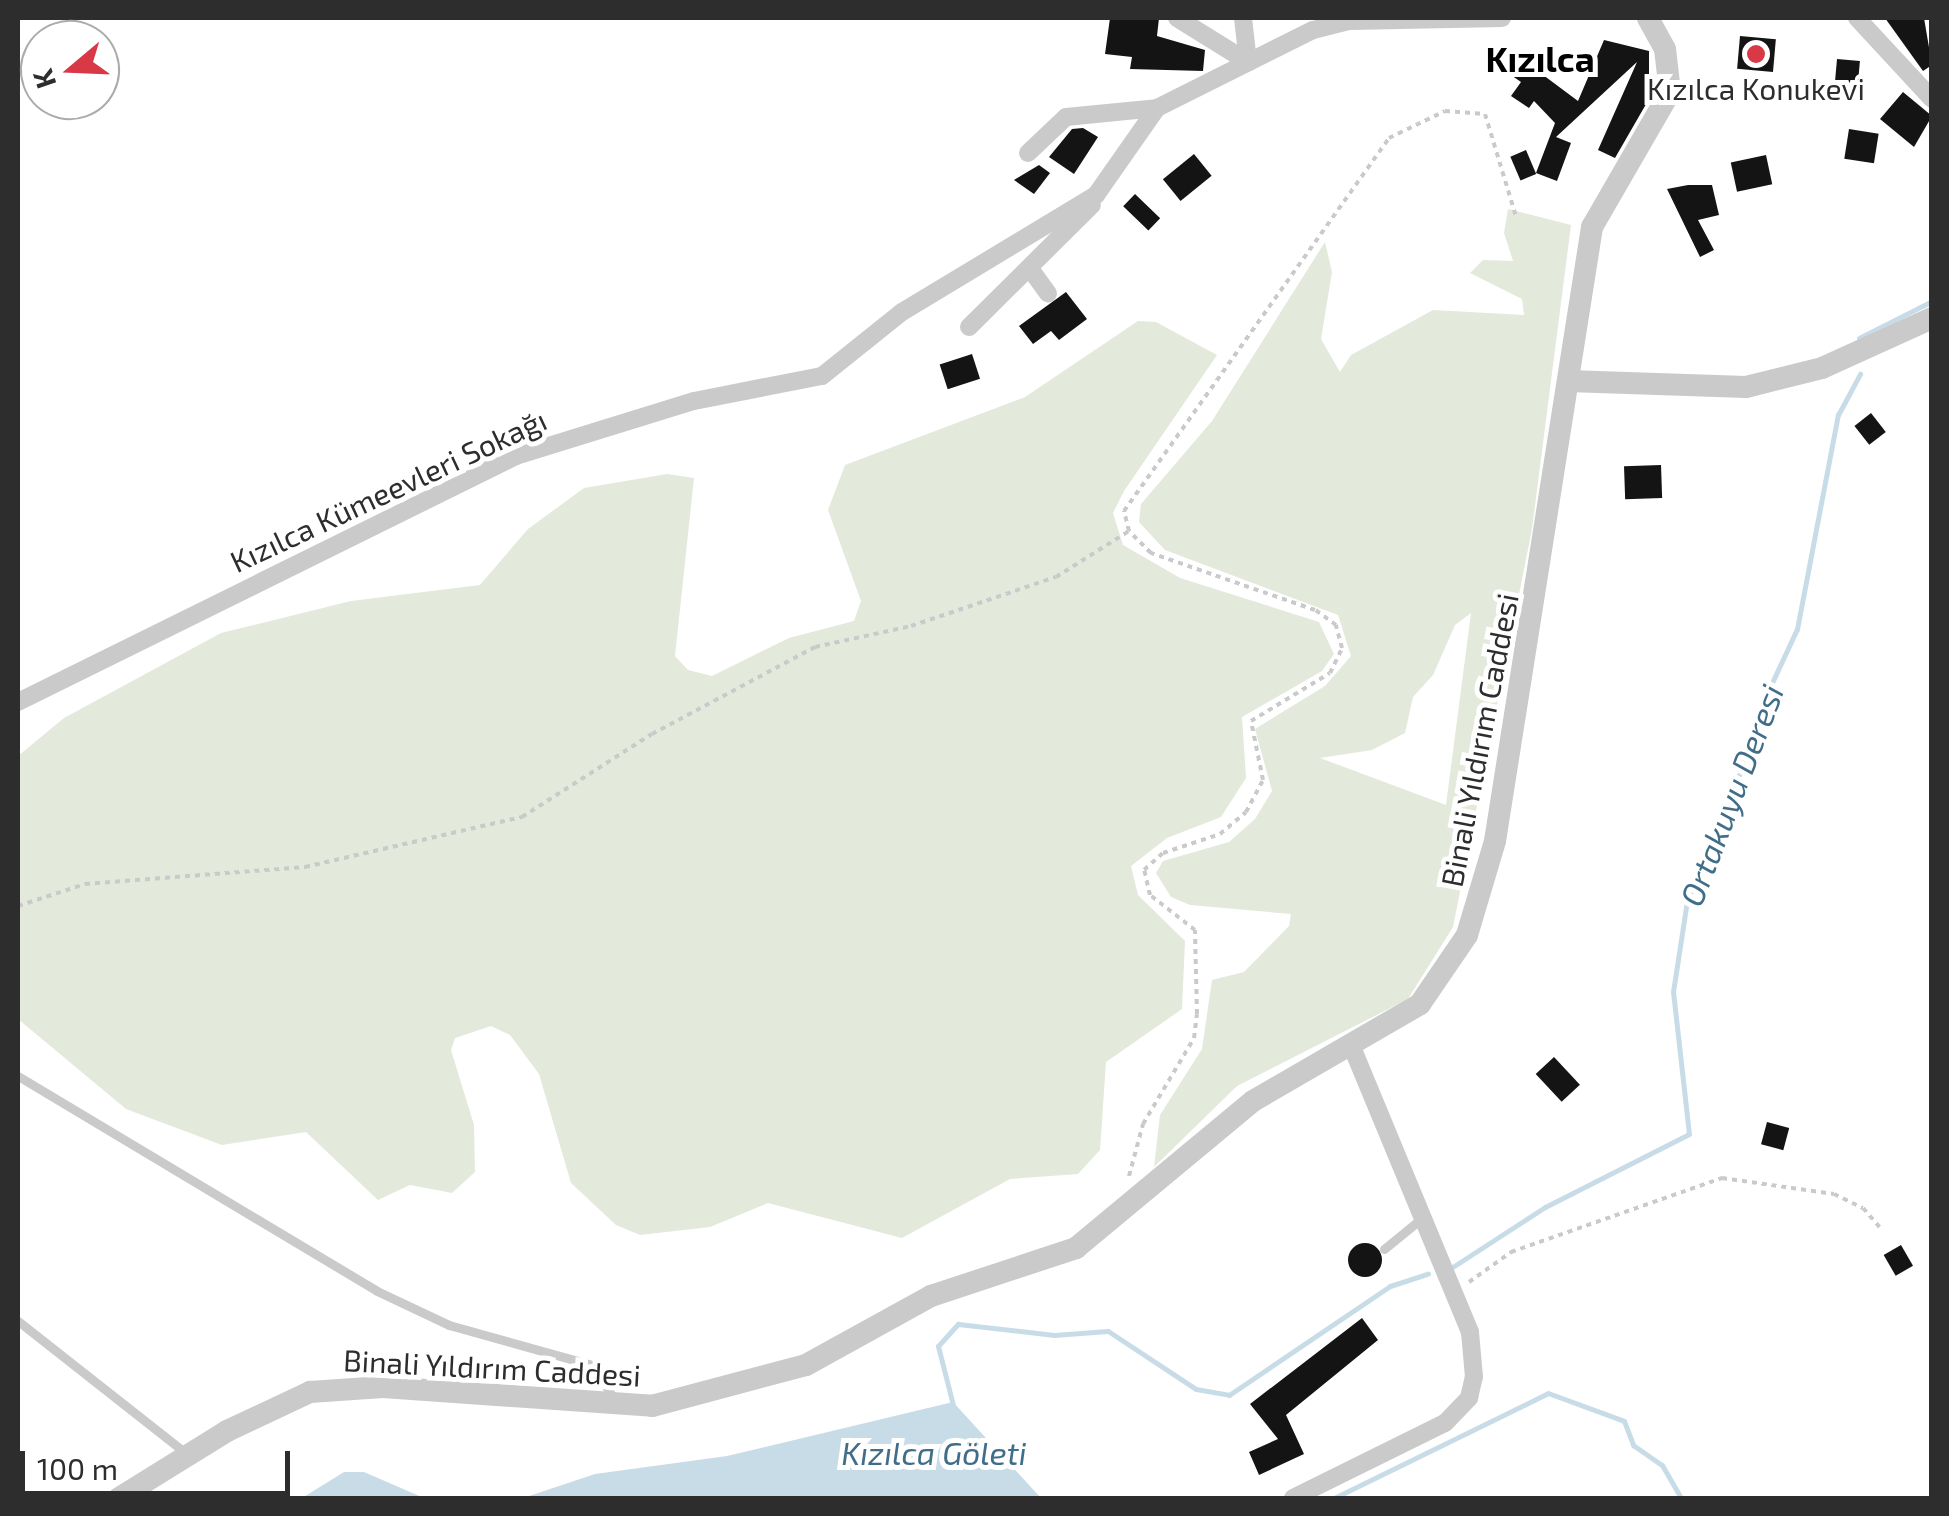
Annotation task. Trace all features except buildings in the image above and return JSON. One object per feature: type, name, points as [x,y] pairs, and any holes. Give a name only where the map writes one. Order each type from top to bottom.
[{"type":"street","points":[[1177,18],[1248,62]]},
{"type":"street","points":[[1243,18],[1248,62]]},
{"type":"street","name":"Kızılca Kümeevleri Sokağı","points":[[18,702],[516,456],[694,400],[806,383],[902,312],[1010,254],[1102,189],[1157,108],[1339,20],[1502,18]]},
{"type":"street","name":"Binali Yıldırım Caddesi","points":[[119,1498],[278,1403],[341,1387],[618,1406],[691,1401],[806,1366],[931,1296],[1076,1248],[1126,1213],[1253,1102],[1351,1044],[1440,984],[1481,897],[1592,227],[1670,92],[1664,49],[1648,18]]},
{"type":"street","points":[[1857,18],[1932,100]]},
{"type":"street","points":[[1028,153],[1066,117],[1157,108]]},
{"type":"street","points":[[968,328],[1030,270],[1102,189]]},
{"type":"street","points":[[1030,270],[1048,294]]},
{"type":"street","points":[[1568,381],[1746,388],[1822,368],[1932,318]]},
{"type":"street","points":[[1293,1498],[1460,1411],[1474,1354],[1455,1293],[1351,1044]]},
{"type":"lane","points":[[18,1076],[376,1291],[449,1326],[592,1365],[618,1406]]},
{"type":"lane","points":[[1384,1249],[1422,1218]]},
{"type":"lane","points":[[18,1321],[187,1454]]},
{"type":"path","points":[[1126,1213],[1136,1142],[1194,1038],[1197,1014],[1194,930],[1150,895],[1144,870],[1163,854],[1220,834],[1246,812],[1263,780],[1250,720],[1330,673],[1342,648],[1329,617],[1165,561],[1129,531],[1124,511],[1389,138],[1445,110],[1485,114],[1516,217]]},
{"type":"path","points":[[18,906],[85,884],[305,867],[522,816],[798,655],[1056,577],[1129,531]]},
{"type":"path","points":[[1455,1293],[1511,1252],[1722,1178],[1834,1194],[1863,1208],[1882,1230]]},
{"type":"shaded area","points":[[1508,209],[1571,225],[1532,529],[1453,927],[1408,999],[1237,1086],[1154,1167],[1160,1115],[1202,1049],[1212,980],[1244,972],[1289,926],[1291,914],[1190,905],[1171,897],[1156,873],[1163,861],[1229,842],[1255,819],[1272,791],[1255,729],[1325,686],[1351,656],[1338,615],[1165,550],[1139,522],[1141,504],[1212,421],[1325,242],[1332,272],[1321,339],[1340,372],[1351,355],[1433,310],[1524,315],[1522,299],[1470,273],[1483,260],[1513,261],[1504,233]],"holes":[[[1471,613],[1446,805],[1320,758],[1372,750],[1405,733],[1413,697],[1433,675],[1455,625]]]},
{"type":"shaded area","points":[[1138,321],[1156,322],[1217,355],[1113,513],[1123,545],[1180,578],[1319,622],[1334,654],[1322,671],[1242,717],[1246,778],[1221,817],[1167,838],[1131,866],[1138,895],[1185,941],[1182,1009],[1106,1062],[1100,1150],[1078,1174],[1010,1179],[902,1238],[768,1203],[710,1227],[640,1235],[616,1225],[571,1183],[539,1074],[510,1035],[491,1026],[455,1038],[451,1050],[474,1125],[475,1172],[452,1193],[410,1185],[378,1200],[306,1132],[222,1145],[126,1109],[18,1019],[18,756],[64,718],[221,633],[351,601],[480,585],[528,529],[584,488],[667,474],[694,478],[675,656],[688,670],[712,676],[789,638],[854,621],[861,601],[828,510],[845,465],[1025,397]]},
{"type":"water","name":"Kızılca Göleti","points":[[953,1402],[1041,1498],[523,1498],[595,1474],[727,1456]]},
{"type":"water","points":[[344,1472],[364,1472],[424,1498],[302,1498]]},
{"type":"waterway","name":"Ortakuyu Deresi","points":[[1859,338],[1932,301]]},
{"type":"waterway","name":"Ortakuyu Deresi","points":[[1451,1268],[1545,1207],[1689,1134],[1673,992],[1687,900],[1726,819],[1757,715],[1797,629],[1838,415],[1860,374]]},
{"type":"waterway","name":"Ortakuyu Deresi","points":[[953,1405],[938,1346],[958,1324],[1054,1335],[1108,1331],[1196,1389],[1229,1395],[1390,1286],[1428,1274]]},
{"type":"waterway","points":[[1334,1498],[1548,1393],[1624,1421],[1633,1445],[1662,1465],[1681,1498]]},
{"type":"place","name":"Kızılca Konukevi","points":[[1756,54]]},
{"type":"district","name":"Kızılca","points":[[1540,58]]}]
